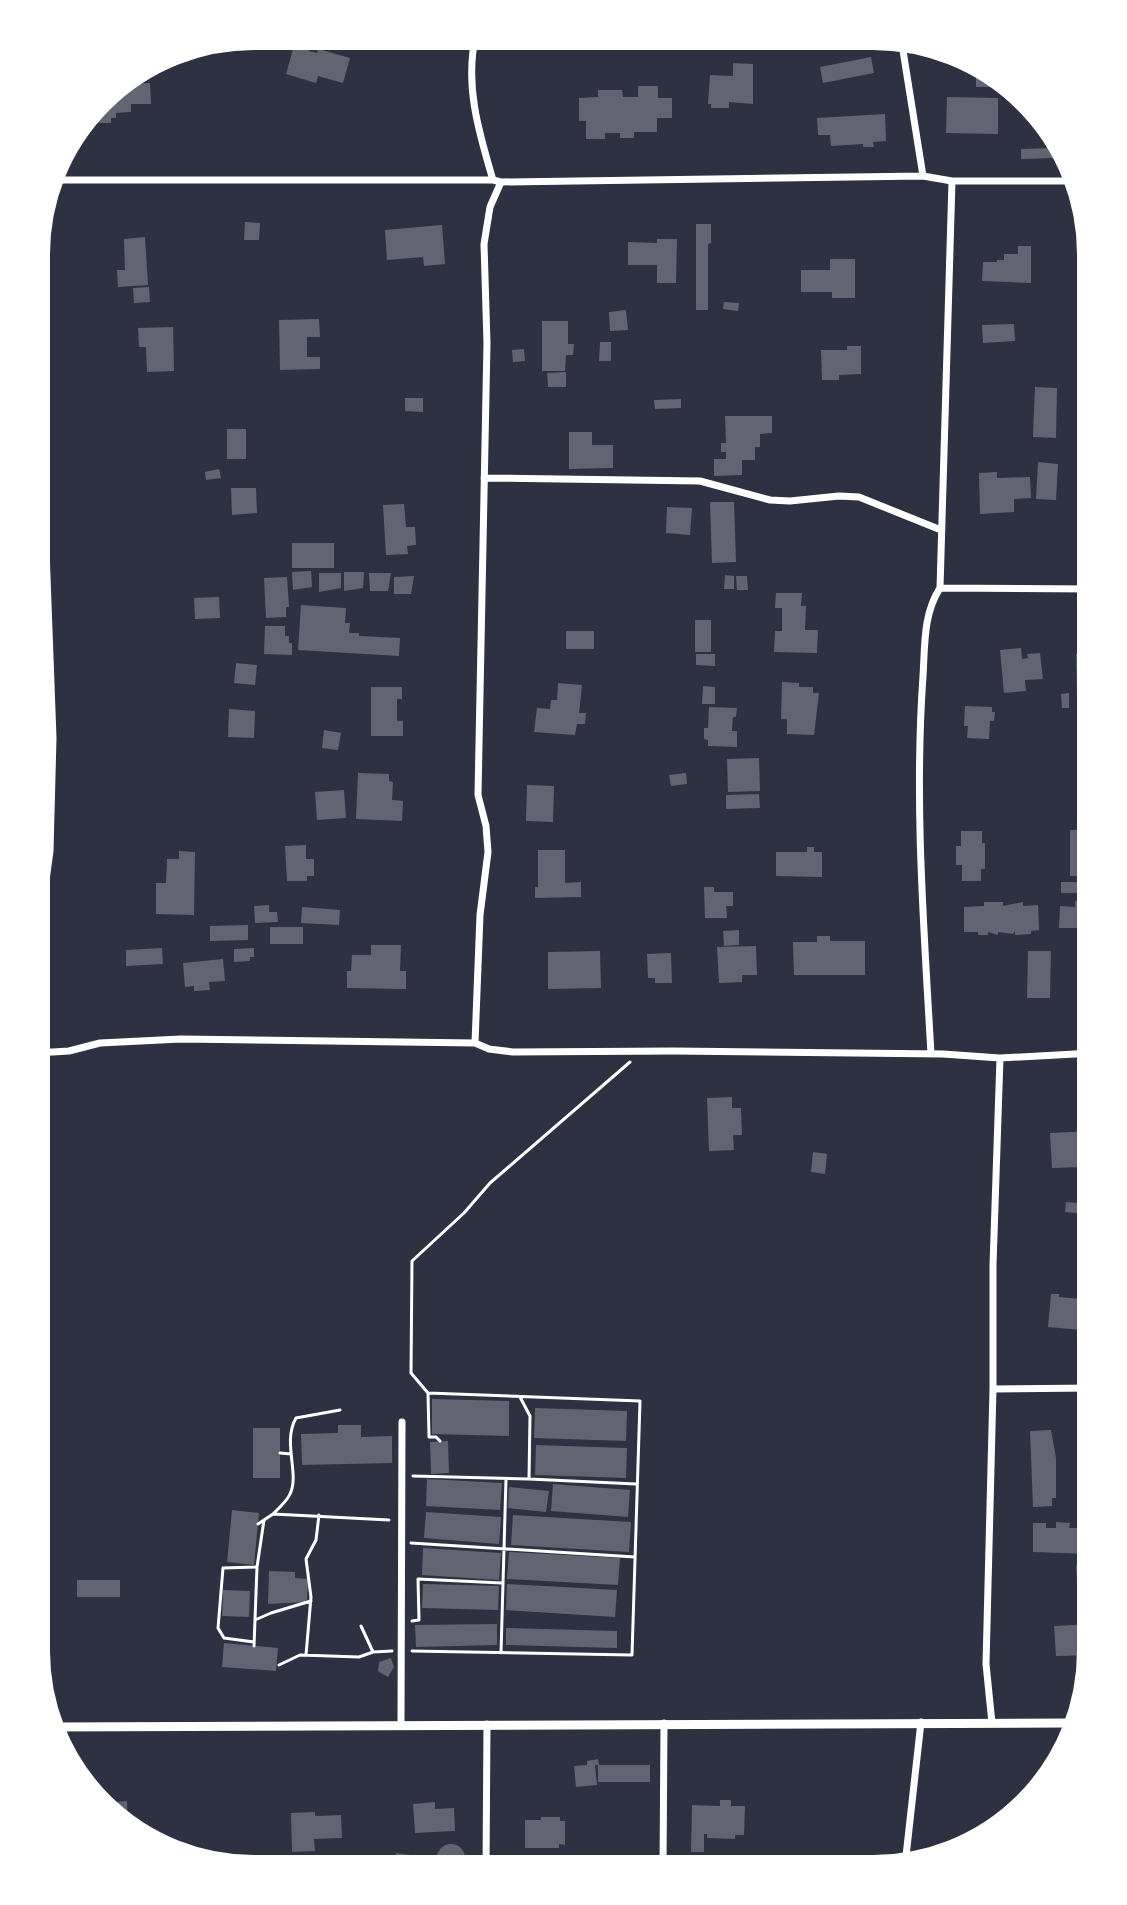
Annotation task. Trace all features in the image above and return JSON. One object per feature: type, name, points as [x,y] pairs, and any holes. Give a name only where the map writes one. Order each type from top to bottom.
[{"type":"street","points":[[474,48],[472,87],[478,128],[497,181],[484,244],[487,343],[478,795],[486,826],[488,852],[480,915],[475,1043]]},
{"type":"street","points":[[903,51],[923,176]]},
{"type":"street","points":[[62,180],[497,181],[923,176],[952,181],[1065,181]]},
{"type":"street","points":[[931,1054],[921,870],[920,715],[927,618],[931,601],[940,588],[952,181]]},
{"type":"street","points":[[484,478],[700,481],[770,500],[859,497],[941,530]]},
{"type":"street","points":[[940,588],[1079,589]]},
{"type":"street","points":[[48,603],[53,738],[48,866]]},
{"type":"street","points":[[48,1052],[69,1051],[100,1043],[181,1039],[475,1043],[489,1049],[513,1052],[931,1054],[1000,1058],[1079,1054]]},
{"type":"street","points":[[992,1723],[986,1664],[1000,1058]]},
{"type":"street","points":[[993,1389],[1079,1388]]},
{"type":"street","points":[[401,1724],[402,1430]]},
{"type":"street","points":[[906,1854],[921,1722]]},
{"type":"street","points":[[663,1857],[664,1723]]},
{"type":"street","points":[[63,1727],[1066,1723]]},
{"type":"street","points":[[486,1857],[487,1724]]},
{"type":"path","points":[[440,1441],[429,1437],[428,1393],[411,1373],[412,1261],[464,1213],[490,1183],[642,1051]]},
{"type":"path","points":[[279,1665],[300,1655],[359,1657],[373,1652],[401,1651],[632,1655],[640,1401],[428,1393]]},
{"type":"path","points":[[520,1397],[530,1416],[529,1479]]},
{"type":"path","points":[[258,1524],[289,1497],[293,1486],[290,1428],[296,1418],[340,1410]]},
{"type":"path","points":[[280,1453],[291,1454]]},
{"type":"path","points":[[401,1476],[637,1484]]},
{"type":"path","points":[[501,1653],[506,1479]]},
{"type":"path","points":[[273,1514],[401,1521]]},
{"type":"path","points":[[306,1656],[311,1601],[306,1559],[316,1540],[319,1515]]},
{"type":"path","points":[[257,1567],[223,1568],[218,1628],[224,1638],[254,1644],[257,1567],[264,1520]]},
{"type":"path","points":[[400,1543],[635,1557]]},
{"type":"path","points":[[410,1621],[419,1620],[418,1579],[503,1583]]},
{"type":"path","points":[[255,1620],[311,1601]]},
{"type":"path","points":[[361,1626],[373,1652]]},
{"type":"building","points":[[293,48],[310,48],[309,51],[317,53],[318,49],[350,58],[343,83],[318,76],[316,83],[286,74]]},
{"type":"building","points":[[871,57],[874,73],[823,83],[820,67]]},
{"type":"building","points":[[733,63],[753,64],[753,104],[729,102],[729,108],[711,108],[708,104],[710,75],[733,76]]},
{"type":"building","points":[[976,76],[992,87],[976,87]]},
{"type":"building","points":[[139,83],[150,83],[151,104],[131,104],[131,112],[116,113],[111,123],[95,123],[118,99]]},
{"type":"building","points":[[638,86],[658,86],[658,98],[672,98],[672,118],[657,118],[657,132],[634,132],[634,138],[620,138],[620,133],[605,133],[605,139],[586,139],[586,121],[579,121],[579,98],[598,97],[598,90],[622,90],[623,97],[638,97]]},
{"type":"building","points":[[947,97],[998,98],[998,134],[946,133]]},
{"type":"building","points":[[885,114],[886,141],[873,142],[874,147],[863,147],[863,144],[831,146],[830,135],[818,135],[817,118]]},
{"type":"building","points":[[1049,148],[1054,158],[1021,159],[1021,149]]},
{"type":"building","points":[[245,222],[260,223],[259,240],[244,240]]},
{"type":"building","points":[[696,224],[711,224],[708,310],[696,310]]},
{"type":"building","points":[[442,225],[445,264],[424,266],[423,257],[387,260],[385,230]]},
{"type":"building","points":[[145,237],[148,285],[118,287],[117,270],[125,270],[124,239]]},
{"type":"building","points":[[657,239],[677,239],[676,283],[657,283],[657,265],[628,265],[628,242],[657,243]]},
{"type":"building","points":[[1018,246],[1031,246],[1031,283],[982,281],[983,262],[1004,260],[1004,254],[1018,254]]},
{"type":"building","points":[[830,259],[855,259],[855,298],[832,298],[832,292],[801,292],[801,270],[830,270]]},
{"type":"building","points":[[149,287],[150,302],[134,303],[133,288]]},
{"type":"building","points":[[724,302],[739,303],[738,311],[723,309]]},
{"type":"building","points":[[626,310],[628,330],[610,331],[609,312]]},
{"type":"building","points":[[319,319],[320,337],[307,337],[307,357],[320,357],[320,369],[280,370],[279,320]]},
{"type":"building","points":[[542,321],[568,321],[568,344],[574,344],[573,355],[566,355],[565,371],[542,371]]},
{"type":"building","points":[[1014,324],[1015,341],[983,343],[982,325]]},
{"type":"building","points":[[173,327],[174,371],[147,372],[146,347],[139,347],[138,328]]},
{"type":"building","points":[[600,342],[611,342],[611,361],[599,361]]},
{"type":"building","points":[[847,346],[861,346],[861,374],[839,375],[839,380],[822,380],[821,350],[847,350]]},
{"type":"building","points":[[524,349],[525,361],[513,362],[512,350]]},
{"type":"building","points":[[566,372],[566,387],[548,387],[547,373]]},
{"type":"building","points":[[1035,387],[1057,388],[1056,438],[1033,437]]},
{"type":"building","points":[[405,398],[423,398],[423,412],[405,411]]},
{"type":"building","points":[[681,399],[681,408],[655,409],[654,400]]},
{"type":"building","points":[[725,416],[772,416],[772,433],[760,434],[760,447],[755,447],[755,460],[742,460],[742,475],[714,476],[714,459],[726,459],[726,452],[721,452],[721,443],[726,443]]},
{"type":"building","points":[[227,429],[246,429],[246,459],[227,459]]},
{"type":"building","points":[[569,432],[592,432],[592,445],[613,445],[613,468],[569,469]]},
{"type":"building","points":[[1038,462],[1058,464],[1056,500],[1036,499]]},
{"type":"building","points":[[219,469],[221,478],[206,480],[205,472]]},
{"type":"building","points":[[997,472],[997,478],[1030,477],[1031,498],[1014,499],[1014,512],[980,514],[979,473]]},
{"type":"building","points":[[231,488],[256,488],[257,513],[232,515]]},
{"type":"building","points":[[710,502],[734,502],[736,562],[712,563]]},
{"type":"building","points":[[404,504],[406,527],[415,527],[416,545],[407,546],[408,554],[386,555],[383,505]]},
{"type":"building","points":[[667,507],[692,508],[690,535],[666,533]]},
{"type":"building","points":[[292,543],[334,543],[334,568],[292,568]]},
{"type":"building","points":[[311,571],[312,587],[293,590],[292,572]]},
{"type":"building","points":[[344,572],[364,572],[363,588],[344,591]]},
{"type":"building","points":[[319,573],[341,573],[341,588],[319,592]]},
{"type":"building","points":[[369,573],[391,573],[388,591],[370,591]]},
{"type":"building","points":[[725,575],[734,576],[734,589],[724,589]]},
{"type":"building","points":[[414,576],[411,594],[394,594],[394,577]]},
{"type":"building","points":[[736,576],[747,576],[748,590],[737,590]]},
{"type":"building","points":[[287,577],[289,607],[286,607],[286,617],[266,618],[264,578]]},
{"type":"building","points":[[776,593],[802,593],[801,606],[806,606],[805,630],[818,630],[817,653],[774,652],[775,631],[782,631],[782,608],[775,608]]},
{"type":"building","points":[[219,597],[220,618],[195,619],[194,598]]},
{"type":"building","points":[[301,605],[346,608],[345,623],[350,623],[349,633],[400,638],[399,656],[298,650]]},
{"type":"building","points":[[695,620],[711,620],[711,652],[695,652]]},
{"type":"building","points":[[265,626],[285,626],[285,636],[289,636],[289,643],[292,643],[292,655],[264,654]]},
{"type":"building","points":[[566,631],[594,631],[594,649],[566,649]]},
{"type":"building","points":[[1021,648],[1022,659],[1028,658],[1027,654],[1040,653],[1043,679],[1025,680],[1026,691],[1004,693],[1000,650]]},
{"type":"building","points":[[696,654],[715,654],[715,666],[696,665]]},
{"type":"building","points":[[1076,654],[1079,654],[1079,693]]},
{"type":"building","points":[[236,663],[257,665],[255,685],[234,683]]},
{"type":"building","points":[[782,682],[813,687],[813,693],[819,693],[814,735],[787,734],[787,719],[781,719]]},
{"type":"building","points":[[558,683],[582,685],[579,713],[586,713],[585,724],[577,724],[575,735],[534,732],[537,708],[550,709],[551,700],[557,700]]},
{"type":"building","points":[[703,686],[715,687],[715,704],[702,704]]},
{"type":"building","points":[[371,687],[402,687],[402,699],[397,699],[397,721],[403,721],[403,736],[371,736]]},
{"type":"building","points":[[1069,693],[1069,708],[1062,708],[1061,694]]},
{"type":"building","points":[[965,706],[992,707],[992,712],[995,712],[994,721],[990,721],[989,739],[967,738]]},
{"type":"building","points":[[709,707],[737,708],[732,731],[737,731],[737,747],[708,746],[704,728],[708,728]]},
{"type":"building","points":[[229,709],[255,711],[254,738],[228,737]]},
{"type":"building","points":[[324,730],[341,733],[338,750],[322,748]]},
{"type":"building","points":[[759,758],[760,791],[728,792],[727,759]]},
{"type":"building","points":[[358,773],[389,774],[389,781],[393,782],[392,800],[403,801],[402,821],[356,819]]},
{"type":"building","points":[[686,773],[687,784],[671,786],[669,775]]},
{"type":"building","points":[[527,785],[554,786],[553,822],[526,821]]},
{"type":"building","points":[[344,790],[346,818],[317,820],[315,792]]},
{"type":"building","points":[[759,794],[760,808],[726,809],[726,795]]},
{"type":"building","points":[[1070,830],[1079,830],[1079,876],[1070,876]]},
{"type":"building","points":[[961,831],[982,831],[985,869],[981,869],[981,881],[962,881],[962,865],[956,865],[956,846],[961,846]]},
{"type":"building","points":[[306,845],[306,859],[314,859],[314,876],[307,876],[307,881],[287,881],[285,846]]},
{"type":"building","points":[[807,847],[814,847],[814,852],[822,852],[822,877],[776,876],[776,852],[807,852]]},
{"type":"building","points":[[538,850],[565,850],[565,883],[581,882],[581,897],[535,898]]},
{"type":"building","points":[[179,851],[195,852],[194,915],[156,914],[156,883],[166,883],[167,859],[179,859]]},
{"type":"building","points":[[1061,882],[1078,882],[1078,893],[1061,893]]},
{"type":"building","points":[[704,887],[714,887],[714,892],[733,892],[733,906],[726,906],[727,918],[705,918]]},
{"type":"building","points":[[1075,901],[1079,901],[1079,928],[1059,928],[1060,906],[1075,907]]},
{"type":"building","points":[[984,902],[1003,902],[1003,906],[1023,902],[1023,906],[1038,905],[1039,930],[1015,935],[1015,931],[1013,934],[998,932],[998,935],[964,932],[964,907],[984,906]]},
{"type":"building","points":[[269,905],[269,912],[277,912],[278,922],[255,923],[254,906]]},
{"type":"building","points":[[302,907],[340,910],[339,925],[301,923]]},
{"type":"building","points":[[248,925],[248,940],[210,941],[210,926]]},
{"type":"building","points":[[270,927],[303,927],[303,944],[270,944]]},
{"type":"building","points":[[739,930],[739,945],[724,946],[723,931]]},
{"type":"building","points":[[817,936],[830,936],[830,941],[865,941],[865,975],[794,975],[793,942],[817,942]]},
{"type":"building","points":[[371,945],[401,945],[400,971],[406,971],[406,989],[347,988],[347,971],[351,971],[352,955],[371,955]]},
{"type":"building","points":[[756,946],[757,975],[742,975],[742,982],[719,983],[717,947]]},
{"type":"building","points":[[162,948],[163,964],[126,966],[126,950]]},
{"type":"building","points":[[254,948],[254,957],[250,957],[250,961],[234,962],[234,949]]},
{"type":"building","points":[[600,951],[601,988],[548,989],[548,952]]},
{"type":"building","points":[[1028,951],[1051,951],[1050,998],[1027,998]]},
{"type":"building","points":[[671,953],[672,983],[655,983],[655,978],[648,978],[647,954]]},
{"type":"building","points":[[223,959],[225,981],[209,982],[210,990],[194,991],[194,986],[185,987],[183,963]]},
{"type":"building","points":[[732,1097],[732,1108],[741,1108],[742,1135],[733,1135],[734,1150],[709,1151],[707,1098]]},
{"type":"building","points":[[1079,1132],[1079,1167],[1052,1168],[1050,1133]]},
{"type":"building","points":[[813,1152],[827,1154],[825,1174],[811,1172]]},
{"type":"building","points":[[1066,1202],[1079,1203],[1079,1213],[1065,1212]]},
{"type":"building","points":[[1051,1294],[1079,1299],[1079,1330],[1048,1327]]},
{"type":"building","points":[[432,1399],[509,1401],[509,1436],[432,1434]]},
{"type":"building","points":[[535,1408],[627,1411],[626,1441],[534,1438]]},
{"type":"building","points":[[338,1425],[361,1425],[361,1437],[392,1436],[392,1463],[302,1465],[301,1434],[338,1433]]},
{"type":"building","points":[[253,1428],[280,1428],[280,1478],[253,1478]]},
{"type":"building","points":[[1051,1430],[1056,1458],[1056,1498],[1052,1498],[1052,1506],[1033,1507],[1030,1431]]},
{"type":"building","points":[[448,1441],[449,1473],[431,1474],[430,1442]]},
{"type":"building","points":[[536,1445],[627,1448],[626,1478],[535,1475]]},
{"type":"building","points":[[427,1479],[502,1483],[500,1510],[426,1506]]},
{"type":"building","points":[[553,1484],[630,1490],[628,1517],[551,1511]]},
{"type":"building","points":[[509,1487],[549,1491],[546,1512],[508,1508]]},
{"type":"building","points":[[232,1510],[259,1513],[254,1565],[227,1562]]},
{"type":"building","points":[[426,1512],[501,1517],[499,1544],[424,1538]]},
{"type":"building","points":[[513,1515],[631,1522],[629,1552],[511,1545]]},
{"type":"building","points":[[1056,1522],[1070,1523],[1069,1528],[1078,1528],[1079,1522],[1079,1554],[1033,1552],[1033,1523],[1046,1523],[1046,1528],[1056,1528]]},
{"type":"building","points":[[423,1548],[501,1553],[499,1580],[422,1575]]},
{"type":"building","points":[[509,1552],[620,1558],[618,1585],[507,1579]]},
{"type":"building","points":[[1076,1565],[1079,1565],[1079,1595],[1078,1595]]},
{"type":"building","points":[[269,1571],[295,1572],[295,1578],[308,1579],[307,1602],[268,1604]]},
{"type":"building","points":[[77,1580],[120,1580],[120,1597],[77,1597]]},
{"type":"building","points":[[423,1584],[499,1586],[498,1610],[422,1608]]},
{"type":"building","points":[[507,1584],[617,1590],[615,1617],[506,1610]]},
{"type":"building","points":[[223,1590],[250,1591],[249,1617],[222,1616]]},
{"type":"building","points":[[497,1624],[497,1645],[416,1647],[415,1625]]},
{"type":"building","points":[[1079,1625],[1079,1655],[1056,1656],[1054,1626]]},
{"type":"building","points":[[506,1628],[617,1631],[617,1648],[506,1645]]},
{"type":"building","points":[[224,1643],[278,1648],[276,1671],[222,1667]]},
{"type":"building","points":[[391,1658],[394,1667],[388,1677],[378,1671],[379,1662]]},
{"type":"building","points":[[598,1759],[599,1765],[595,1765],[597,1785],[576,1787],[574,1766],[587,1765],[587,1761]]},
{"type":"building","points":[[598,1765],[650,1765],[650,1782],[598,1782]]},
{"type":"building","points":[[720,1800],[731,1800],[731,1806],[745,1806],[744,1835],[735,1835],[735,1839],[707,1838],[704,1834],[704,1852],[691,1852],[692,1805],[720,1806]]},
{"type":"building","points":[[127,1801],[127,1813],[114,1802]]},
{"type":"building","points":[[435,1802],[435,1809],[454,1808],[455,1831],[415,1833],[413,1804]]},
{"type":"building","points":[[315,1812],[315,1816],[341,1815],[342,1838],[314,1839],[315,1851],[292,1852],[291,1813]]},
{"type":"building","points":[[541,1817],[560,1817],[560,1821],[565,1821],[565,1845],[559,1844],[559,1848],[525,1848],[525,1820],[541,1820]]},
{"type":"building","points":[[451,1844],[461,1848],[465,1857],[437,1857],[441,1848]]},
{"type":"building","points":[[396,1853],[425,1857],[395,1857]]}]
